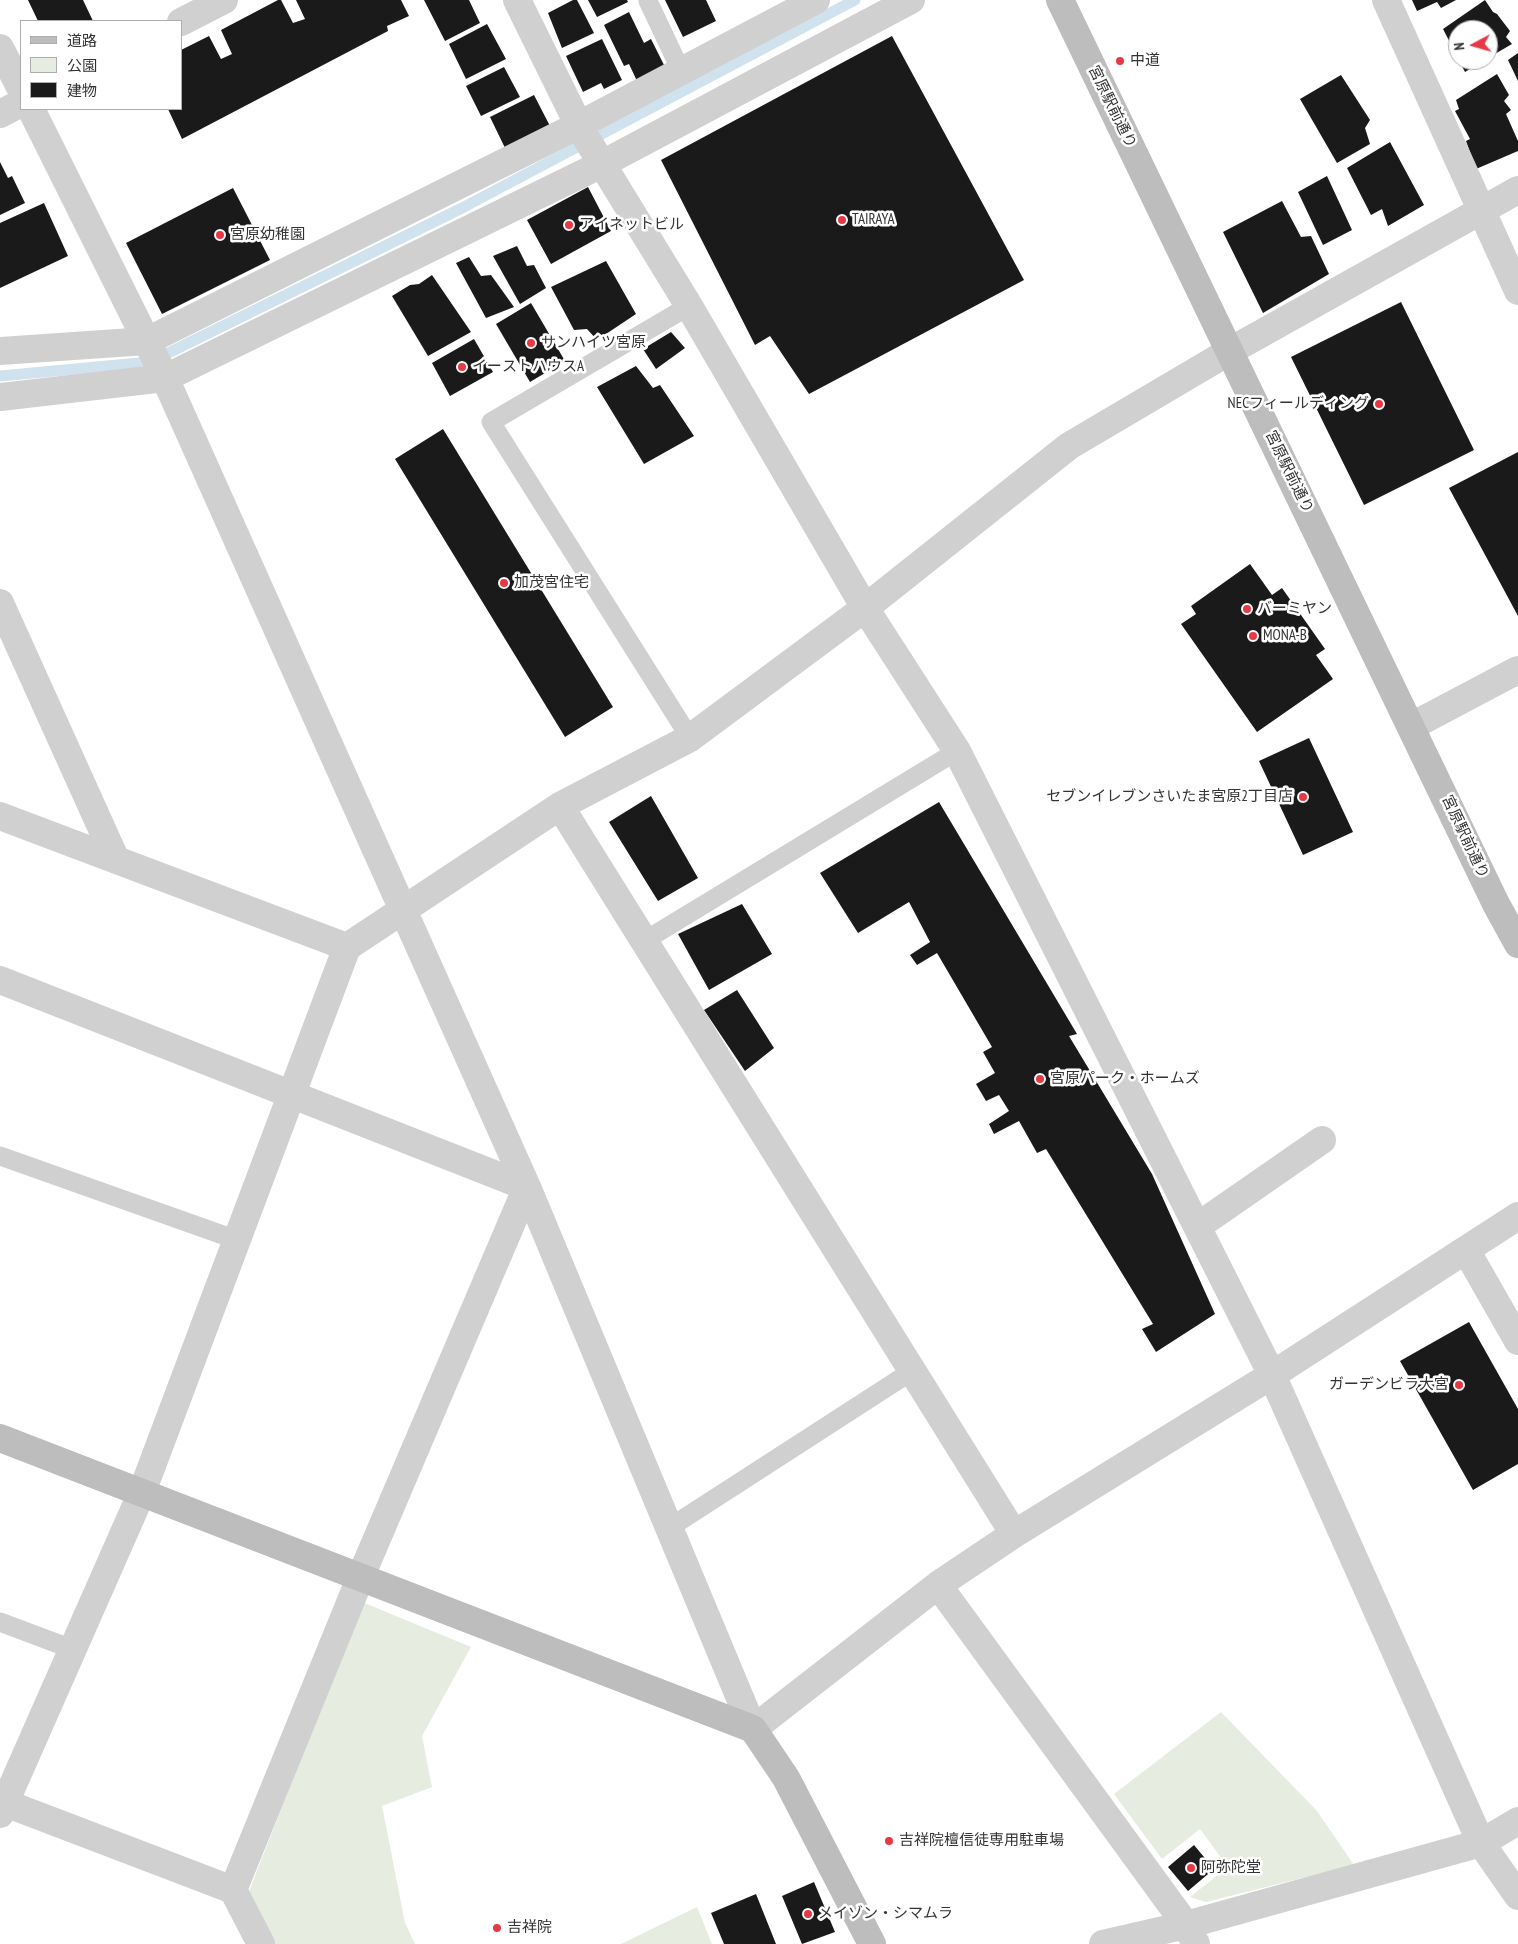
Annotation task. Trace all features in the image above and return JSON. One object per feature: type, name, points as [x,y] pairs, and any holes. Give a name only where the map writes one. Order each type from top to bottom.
[{"type":"street","points":[[182,21],[224,0]]},
{"type":"street","points":[[517,0],[580,126],[601,163],[689,306],[866,608],[956,751],[1272,1375],[1481,1843],[1518,1896]]},
{"type":"street","points":[[0,351],[148,342],[580,126],[816,0]]},
{"type":"street","points":[[0,397],[165,377],[601,163],[911,0]]},
{"type":"street","name":"宮原駅前通り","points":[[1060,0],[1412,726],[1496,904],[1518,944]]},
{"type":"street","points":[[1386,0],[1518,291]]},
{"type":"street","points":[[0,48],[20,87]]},
{"type":"street","points":[[0,114],[20,104]]},
{"type":"street","points":[[32,110],[165,377],[404,911],[527,1187],[753,1728],[786,1778],[872,1944]]},
{"type":"street","points":[[261,1944],[233,1890],[2,1806],[142,1492],[348,947],[560,806],[690,738],[866,608],[1069,446],[1230,351],[1483,212],[1518,190]]},
{"type":"street","points":[[0,602],[116,860]]},
{"type":"street","points":[[1412,726],[1518,670]]},
{"type":"street","points":[[560,806],[1014,1534]]},
{"type":"street","points":[[0,816],[348,947]]},
{"type":"street","points":[[0,980],[527,1187]]},
{"type":"street","points":[[1198,1226],[1322,1140]]},
{"type":"street","points":[[233,1890],[361,1576],[527,1187]]},
{"type":"street","points":[[753,1728],[938,1585],[1014,1534],[1272,1375],[1518,1216]]},
{"type":"street","points":[[1466,1250],[1518,1341]]},
{"type":"street","points":[[0,1438],[753,1728]]},
{"type":"street","points":[[938,1585],[1191,1935]]},
{"type":"street","points":[[1103,1944],[1191,1935],[1481,1843],[1518,1821]]},
{"type":"lane","points":[[648,1],[681,71]]},
{"type":"lane","points":[[689,306],[491,422],[690,738]]},
{"type":"lane","points":[[644,941],[956,751]]},
{"type":"lane","points":[[0,1156],[237,1240]]},
{"type":"lane","points":[[669,1528],[912,1371]]},
{"type":"lane","points":[[0,1622],[72,1649]]},
{"type":"green space","points":[[362,1602],[471,1647],[422,1736],[432,1787],[382,1806],[405,1923],[415,1944],[275,1944],[248,1894]]},
{"type":"green space","points":[[1221,1712],[1317,1811],[1354,1865],[1206,1902],[1190,1897],[1228,1867],[1200,1829],[1162,1859],[1114,1794]]},
{"type":"green space","points":[[697,1907],[712,1944],[621,1944]]},
{"type":"building","points":[[28,0],[83,0],[93,20],[38,20]]},
{"type":"building","points":[[278,0],[281,0],[293,23],[305,19],[296,0],[401,0],[409,16],[387,26],[388,31],[182,139],[168,110],[182,110],[182,50],[209,36],[221,59],[232,54],[221,30]]},
{"type":"building","points":[[424,0],[469,0],[480,23],[445,41]]},
{"type":"building","points":[[573,0],[577,0],[594,33],[562,48],[548,13]]},
{"type":"building","points":[[588,0],[627,0],[628,2],[597,17]]},
{"type":"building","points":[[665,0],[706,0],[716,21],[683,37]]},
{"type":"building","points":[[1412,0],[1456,0],[1441,8],[1437,2],[1417,11]]},
{"type":"building","points":[[1485,0],[1510,31],[1506,37],[1512,44],[1498,52],[1498,20],[1456,20]]},
{"type":"building","points":[[629,12],[644,43],[651,39],[665,67],[637,81],[629,64],[624,66],[604,25]]},
{"type":"building","points":[[487,24],[506,59],[466,79],[449,44]]},
{"type":"building","points":[[1448,26],[1448,39],[1443,29]]},
{"type":"building","name":"TAIRAYA","points":[[892,36],[1024,280],[809,394],[770,336],[755,345],[661,160]]},
{"type":"building","points":[[602,39],[622,80],[604,89],[601,83],[583,92],[566,56]]},
{"type":"building","points":[[1518,53],[1518,81],[1508,60]]},
{"type":"building","points":[[504,67],[520,97],[481,116],[466,86]]},
{"type":"building","points":[[1497,74],[1509,95],[1504,101],[1511,110],[1506,114],[1518,141],[1518,151],[1476,169],[1466,141],[1470,139],[1455,111],[1459,109],[1456,100]]},
{"type":"building","points":[[1341,75],[1370,120],[1365,128],[1370,144],[1337,163],[1300,99]]},
{"type":"building","points":[[534,95],[551,128],[506,150],[490,117]]},
{"type":"building","points":[[1390,142],[1424,205],[1388,226],[1382,209],[1371,215],[1347,168]]},
{"type":"building","points":[[0,162],[8,178],[12,176],[25,203],[0,215]]},
{"type":"building","points":[[1327,176],[1352,230],[1323,245],[1298,192]]},
{"type":"building","name":"アイネットビル","points":[[588,187],[611,231],[551,264],[527,220]]},
{"type":"building","points":[[233,188],[270,260],[162,314],[126,243]]},
{"type":"building","points":[[1282,201],[1301,237],[1311,236],[1329,274],[1263,313],[1223,232]]},
{"type":"building","points":[[44,203],[68,256],[0,288],[0,223]]},
{"type":"building","points":[[517,246],[527,266],[534,265],[546,288],[520,304],[493,256]]},
{"type":"building","points":[[469,257],[481,276],[491,275],[514,307],[486,318],[456,263]]},
{"type":"building","points":[[606,261],[636,314],[597,340],[587,329],[574,330],[551,287]]},
{"type":"building","points":[[432,275],[471,332],[428,356],[392,296],[410,285],[419,284]]},
{"type":"building","points":[[1401,302],[1474,450],[1364,505],[1291,357]]},
{"type":"building","name":"サンハイツ宮原","points":[[531,303],[565,361],[530,382],[496,324]]},
{"type":"building","points":[[671,332],[685,348],[656,369],[643,349]]},
{"type":"building","name":"イーストハウスA","points":[[474,339],[493,372],[450,396],[432,363]]},
{"type":"building","points":[[636,366],[653,388],[660,385],[694,436],[644,464],[597,387]]},
{"type":"building","name":"加茂宮住宅","points":[[443,429],[613,707],[565,737],[395,459]]},
{"type":"building","points":[[1518,452],[1518,616],[1449,488]]},
{"type":"building","name":"MONA-B","points":[[1250,564],[1272,595],[1282,588],[1325,649],[1316,655],[1333,679],[1257,732],[1181,624],[1196,614],[1191,606]]},
{"type":"building","points":[[1309,738],[1353,832],[1303,855],[1259,761]]},
{"type":"building","points":[[651,796],[698,878],[658,901],[609,822]]},
{"type":"building","name":"宮原パーク・ホームズ","points":[[939,802],[1077,1034],[1069,1036],[1152,1174],[1215,1314],[1156,1352],[1142,1329],[1153,1324],[1046,1149],[1037,1153],[1019,1121],[994,1134],[989,1124],[1009,1111],[999,1095],[986,1101],[976,1084],[995,1073],[983,1052],[992,1047],[937,953],[917,965],[910,955],[930,942],[909,902],[858,933],[820,873]]},
{"type":"building","points":[[742,904],[772,954],[709,990],[678,934]]},
{"type":"building","points":[[737,990],[774,1048],[745,1071],[704,1010]]},
{"type":"building","name":"ガーデンビラ大宮","points":[[1469,1322],[1518,1409],[1518,1464],[1473,1490],[1400,1361]]},
{"type":"building","name":"阿弥陀堂","points":[[1194,1845],[1214,1869],[1188,1891],[1168,1867]]},
{"type":"building","name":"メイゾン・シマムラ","points":[[814,1882],[835,1932],[802,1944],[782,1896]]},
{"type":"building","points":[[756,1894],[776,1944],[724,1944],[711,1913]]},
{"type":"waterway","points":[[0,376],[150,362],[462,208],[855,0]]},
{"type":"place","name":"中道","points":[[1120,61]]},
{"type":"place","name":"TAIRAYA","points":[[842,220]]},
{"type":"place","name":"アイネットビル","points":[[569,225]]},
{"type":"place","name":"宮原幼稚園","points":[[220,235]]},
{"type":"place","name":"サンハイツ宮原","points":[[531,343]]},
{"type":"place","name":"イーストハウスA","points":[[462,367]]},
{"type":"place","name":"NECフィールディング","points":[[1379,404]]},
{"type":"place","name":"加茂宮住宅","points":[[504,583]]},
{"type":"place","name":"バーミヤン","points":[[1247,609]]},
{"type":"place","name":"MONA-B","points":[[1253,636]]},
{"type":"place","name":"セブンイレブンさいたま宮原2丁目店","points":[[1303,797]]},
{"type":"place","name":"宮原パーク・ホームズ","points":[[1040,1079]]},
{"type":"place","name":"ガーデンビラ大宮","points":[[1459,1385]]},
{"type":"place","name":"吉祥院檀信徒専用駐車場","points":[[889,1841]]},
{"type":"place","name":"阿弥陀堂","points":[[1191,1868]]},
{"type":"place","name":"メイゾン・シマムラ","points":[[808,1914]]},
{"type":"place","name":"吉祥院","points":[[497,1928]]}]
